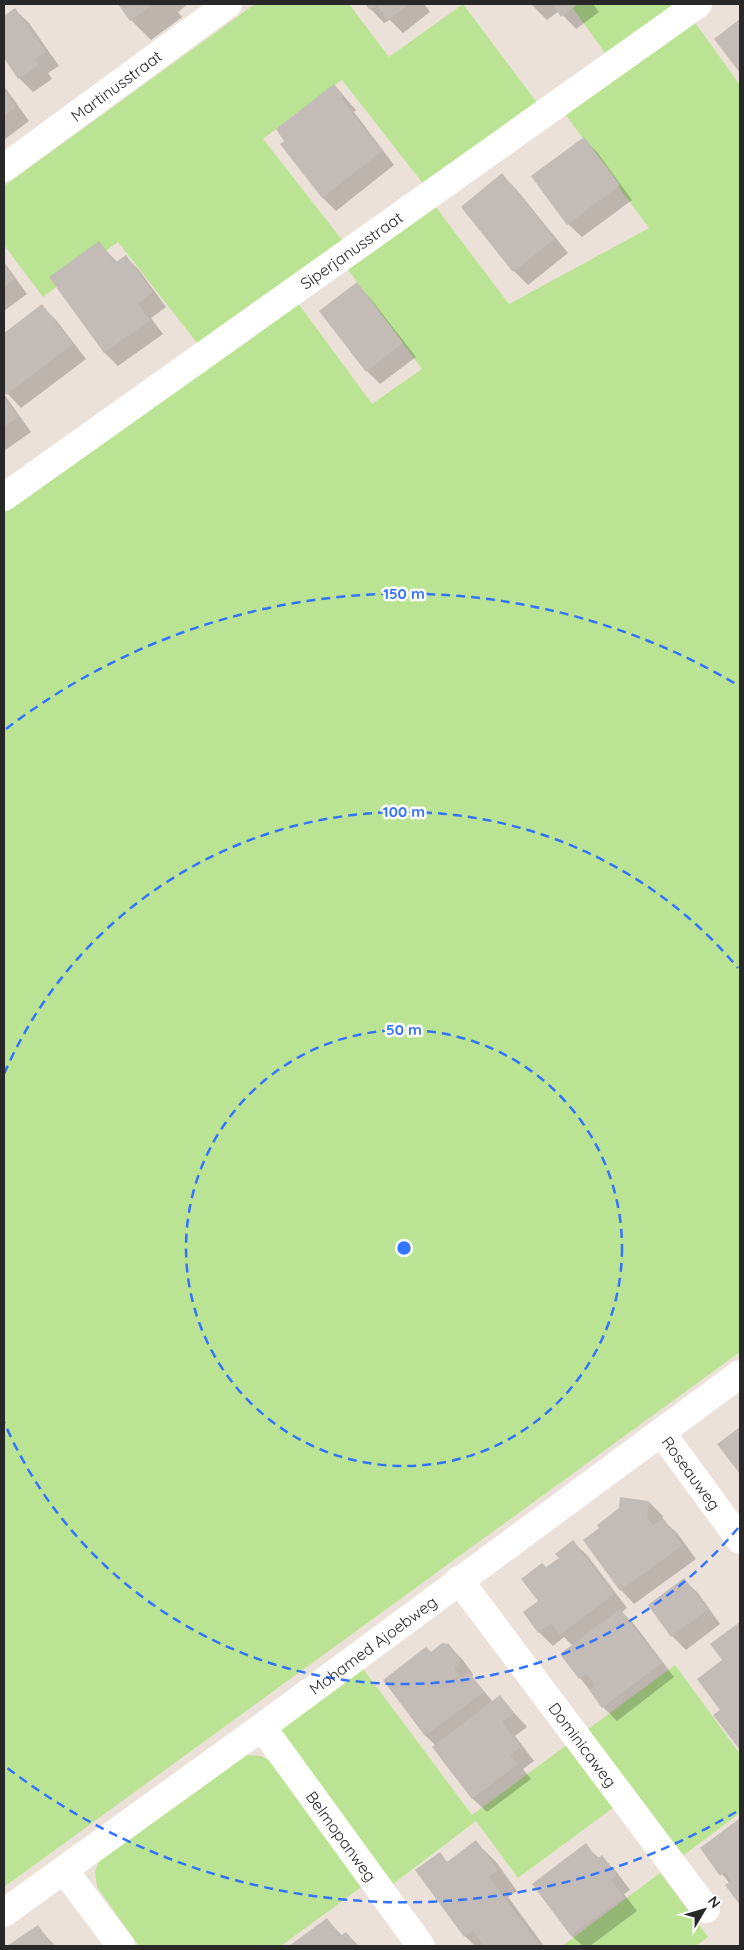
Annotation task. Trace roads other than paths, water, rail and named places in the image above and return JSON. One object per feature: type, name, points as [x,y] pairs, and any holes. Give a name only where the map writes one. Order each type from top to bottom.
[{"type":"street","name":"Martinusstraat","points":[[4,168],[228,4]]},
{"type":"street","name":"Siperjanusstraat","points":[[4,497],[698,4]]},
{"type":"street","name":"Mohamed Ajoebweg","points":[[4,1913],[262,1727],[740,1374]]},
{"type":"street","name":"Roseauweg","points":[[661,1432],[740,1540]]},
{"type":"street","name":"Dominicaweg","points":[[459,1580],[706,1909]]},
{"type":"street","name":"Belmopanweg","points":[[262,1727],[422,1946]]},
{"type":"street","points":[[64,1870],[121,1946]]}]
